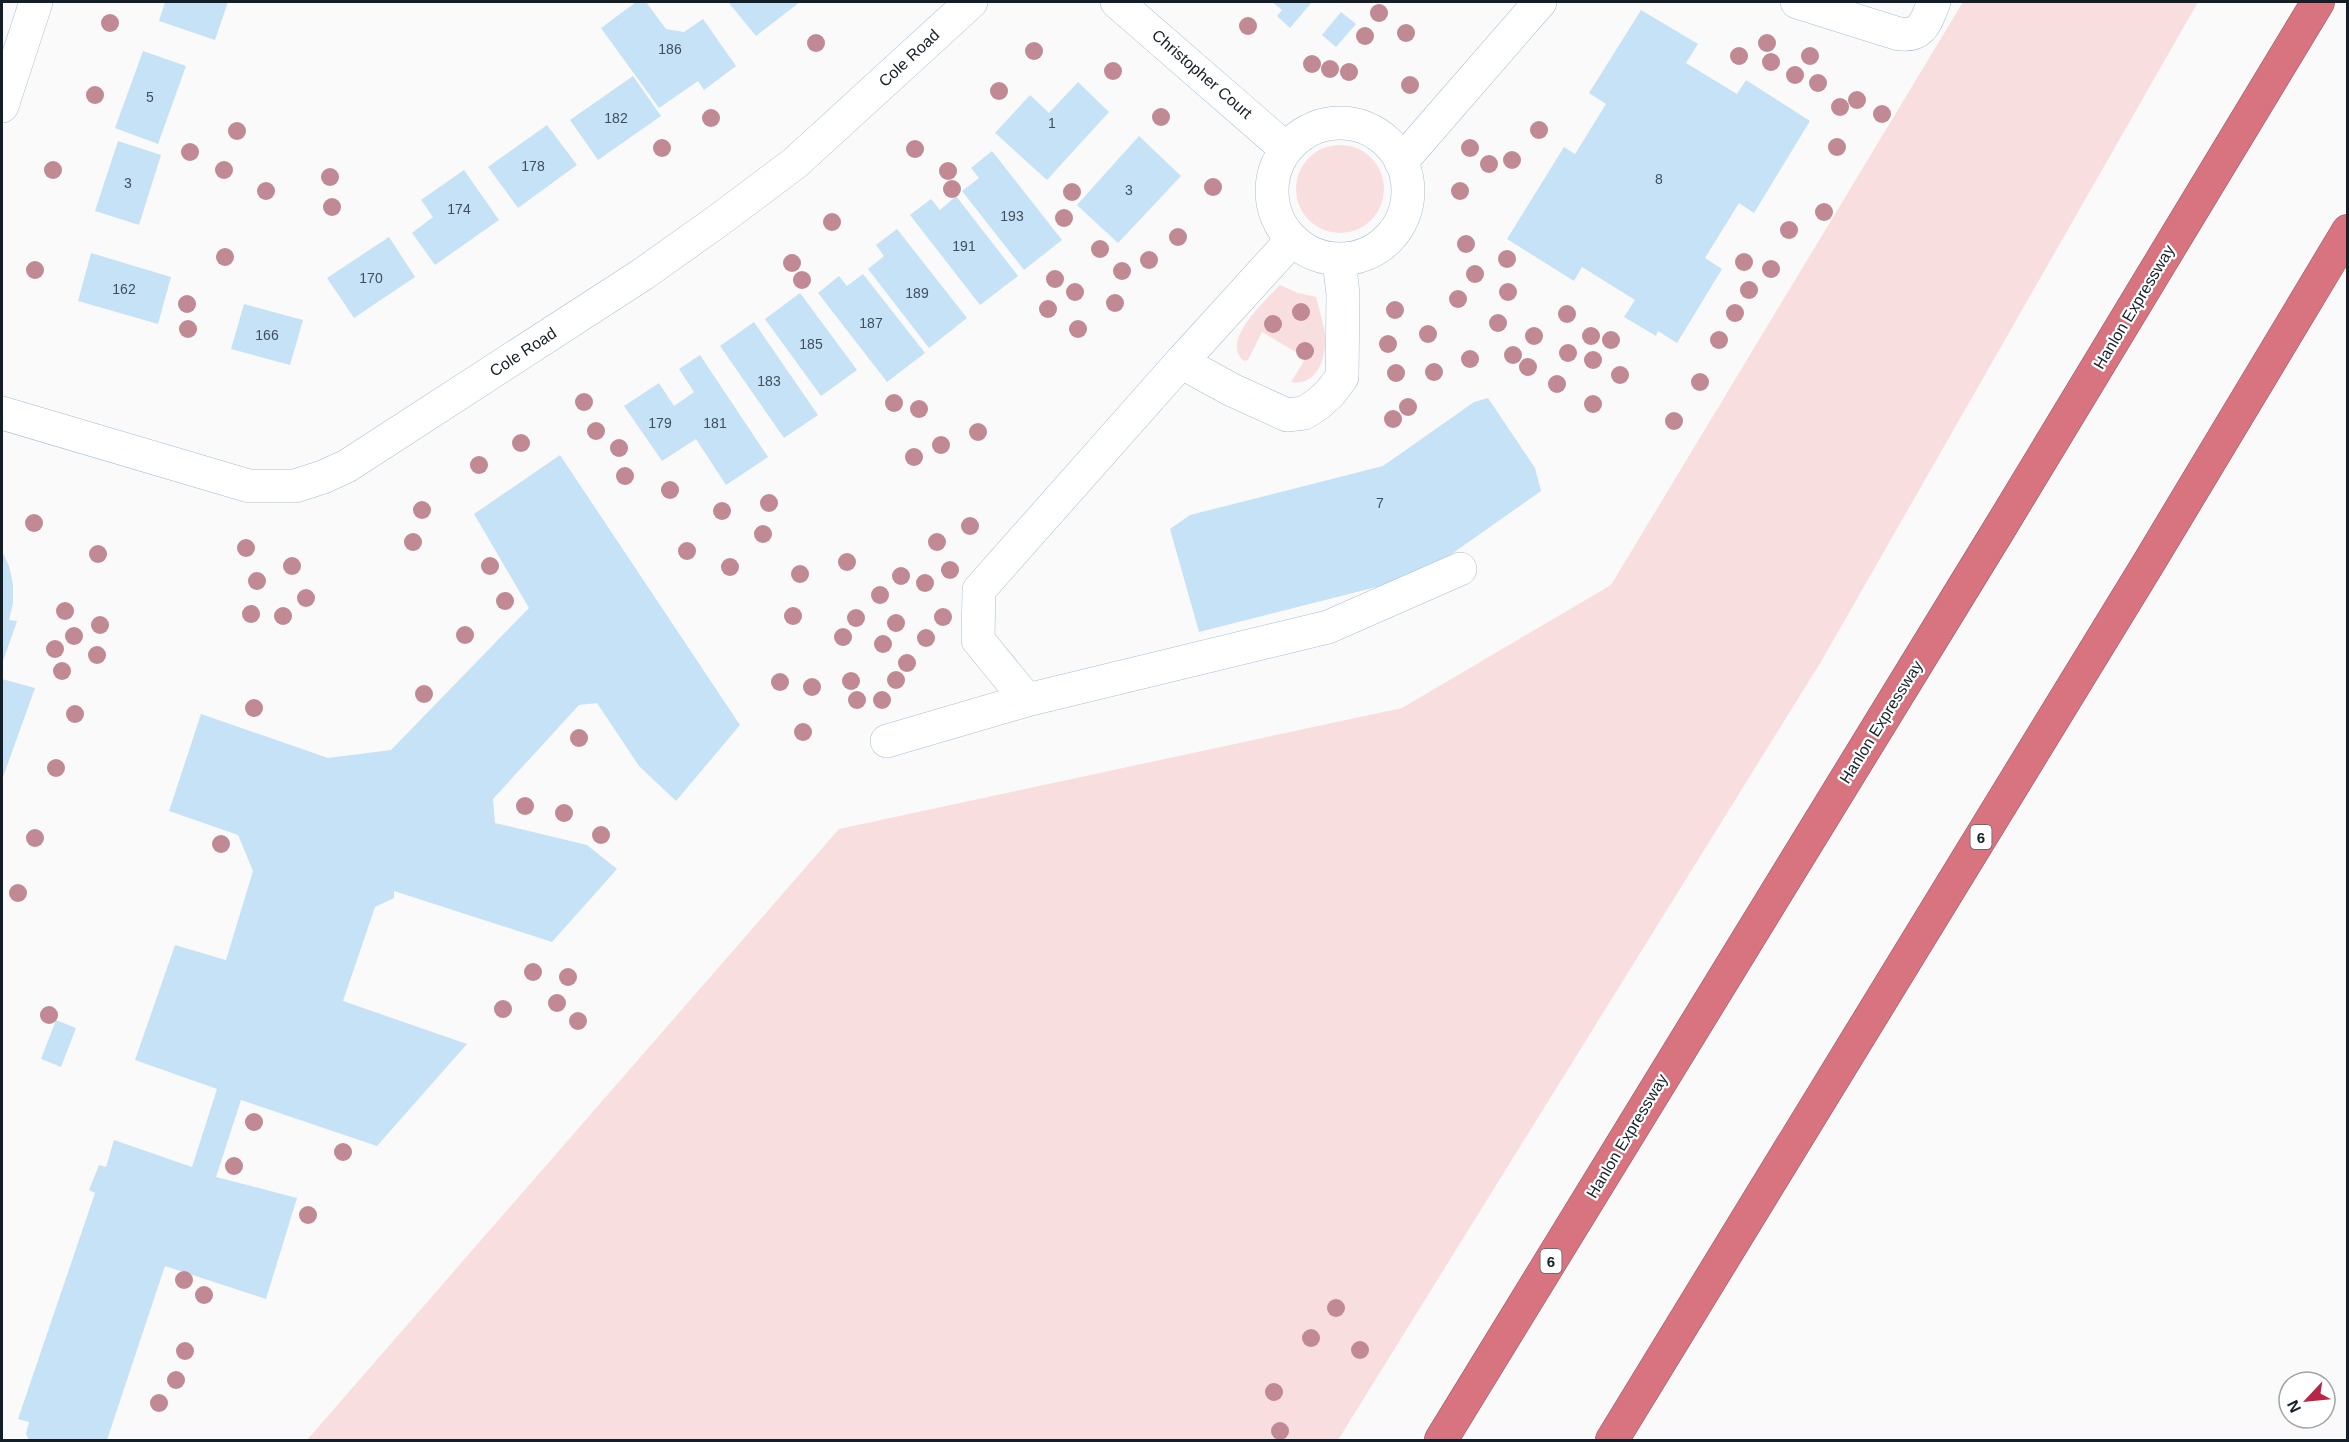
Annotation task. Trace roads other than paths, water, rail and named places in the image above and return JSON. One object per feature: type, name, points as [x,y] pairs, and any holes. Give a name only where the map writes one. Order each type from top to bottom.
[{"type":"highway","name":"Hanlon Expressway","points":[[1441,1440],[1998,531],[2318,2]]},
{"type":"highway","name":"6","points":[[1612,1440],[2148,564],[2348,231]]},
{"type":"street","points":[[2,106],[36,2]]},
{"type":"street","name":"Cole Road","points":[[2,413],[249,486],[295,486],[323,477],[347,466],[491,374],[644,274],[719,220],[795,163],[970,2]]},
{"type":"street","name":"Christopher Court","points":[[1117,2],[1286,148]]},
{"type":"street","points":[[1401,162],[1540,2]]},
{"type":"street","points":[[1797,2],[1910,36],[1925,25],[1934,2]]},
{"type":"street","points":[[1345,122],[1365,127],[1383,138],[1401,162],[1406,173],[1408,194],[1404,215],[1393,233],[1378,248],[1359,257],[1339,260],[1322,257],[1292,240],[1279,224],[1272,204],[1271,183],[1277,163],[1286,148],[1304,132],[1323,124],[1345,122]]},
{"type":"street","points":[[1027,700],[978,640],[979,590],[1292,240]]},
{"type":"street","points":[[1181,362],[1232,390],[1287,415],[1304,413],[1318,404],[1342,377],[1343,294],[1339,260]]},
{"type":"street","points":[[887,741],[1027,700],[1328,627],[1461,569]]}]
